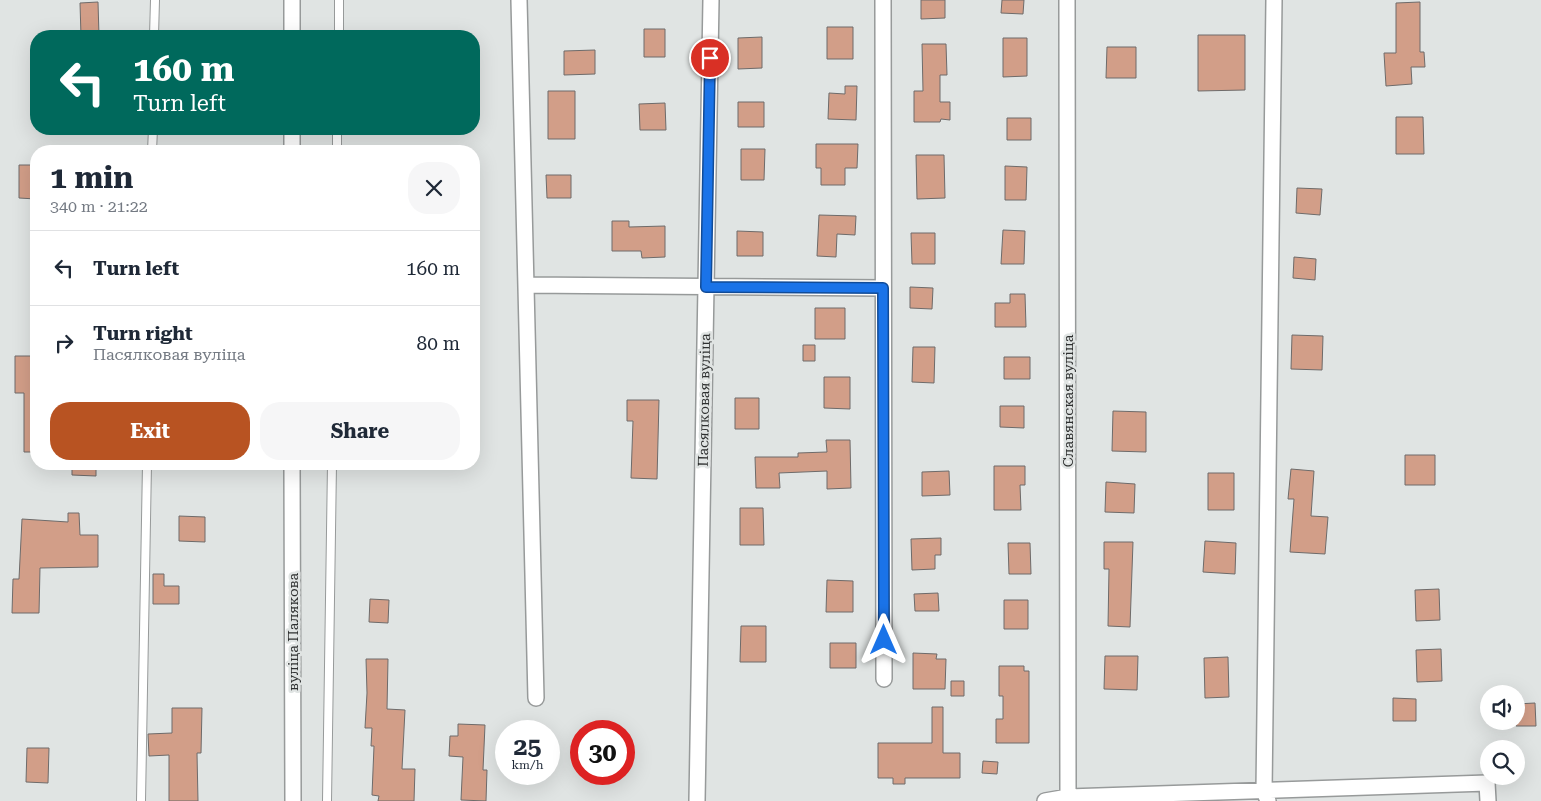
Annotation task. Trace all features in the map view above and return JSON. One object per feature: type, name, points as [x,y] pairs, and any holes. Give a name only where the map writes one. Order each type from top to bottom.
[{"type":"street","points":[[292,0],[292,30]]},
{"type":"street","points":[[519,0],[536,698]]},
{"type":"street","name":"Пасялковая вуліца","points":[[698,801],[711,0]]},
{"type":"street","points":[[883,0],[884,679]]},
{"type":"street","name":"Славянская вуліца","points":[[1067,0],[1069,799]]},
{"type":"street","points":[[1266,796],[1274,0]]},
{"type":"street","points":[[526,285],[883,288]]},
{"type":"street","name":"вуліца Палякова","points":[[292,470],[293,801]]},
{"type":"street","points":[[1045,801],[1266,796],[1487,783],[1488,801]]},
{"type":"lane","points":[[154,30],[155,0]]},
{"type":"lane","points":[[339,0],[339,30]]},
{"type":"lane","points":[[141,801],[147,470]]},
{"type":"lane","points":[[327,801],[332,470]]},
{"type":"building","points":[[921,0],[945,0],[945,18],[921,19]]},
{"type":"building","points":[[1002,0],[1024,0],[1023,14],[1001,13]]},
{"type":"building","points":[[98,2],[99,30],[81,30],[80,3]]},
{"type":"building","points":[[1420,2],[1420,52],[1424,52],[1425,67],[1411,67],[1412,84],[1386,86],[1384,53],[1396,53],[1396,3]]},
{"type":"building","points":[[827,27],[853,27],[853,59],[827,59]]},
{"type":"building","points":[[644,29],[665,29],[665,57],[644,57]]},
{"type":"building","points":[[1198,35],[1245,35],[1245,90],[1198,91]]},
{"type":"building","points":[[762,37],[762,68],[738,69],[738,38]]},
{"type":"building","points":[[1003,38],[1027,38],[1027,76],[1003,77]]},
{"type":"building","points":[[922,44],[946,44],[947,75],[940,75],[940,102],[950,102],[950,120],[914,122],[914,91],[923,91]]},
{"type":"building","points":[[1107,47],[1136,47],[1136,78],[1106,78]]},
{"type":"building","points":[[595,50],[595,74],[564,75],[564,51]]},
{"type":"building","points":[[845,86],[857,86],[856,120],[828,119],[829,93],[845,94]]},
{"type":"building","points":[[548,91],[575,91],[575,139],[548,139]]},
{"type":"building","points":[[738,102],[764,102],[764,127],[738,127]]},
{"type":"building","points":[[665,103],[666,130],[640,130],[639,104]]},
{"type":"building","points":[[1396,117],[1423,117],[1424,154],[1396,154]]},
{"type":"building","points":[[1007,118],[1031,118],[1031,140],[1007,140]]},
{"type":"building","points":[[816,144],[858,144],[857,168],[845,168],[845,185],[821,185],[821,168],[816,168]]},
{"type":"building","points":[[741,149],[765,149],[764,180],[741,180]]},
{"type":"building","points":[[916,155],[944,155],[945,198],[917,199]]},
{"type":"building","points":[[19,165],[30,165],[30,199],[19,198]]},
{"type":"building","points":[[1005,166],[1027,167],[1026,200],[1005,200]]},
{"type":"building","points":[[546,175],[571,175],[571,198],[547,198]]},
{"type":"building","points":[[1297,188],[1322,189],[1320,215],[1296,213]]},
{"type":"building","points":[[819,215],[856,216],[855,235],[837,234],[836,257],[817,256]]},
{"type":"building","points":[[612,221],[629,221],[629,227],[665,226],[665,257],[642,258],[641,251],[612,251]]},
{"type":"building","points":[[1003,230],[1025,231],[1024,264],[1001,264]]},
{"type":"building","points":[[737,231],[763,232],[763,256],[737,256]]},
{"type":"building","points":[[911,233],[935,233],[935,264],[912,264]]},
{"type":"building","points":[[1294,257],[1316,259],[1315,280],[1293,278]]},
{"type":"building","points":[[910,287],[933,288],[932,309],[910,308]]},
{"type":"building","points":[[1010,294],[1025,294],[1026,327],[995,327],[995,303],[1010,303]]},
{"type":"building","points":[[815,308],[845,308],[845,339],[815,339]]},
{"type":"building","points":[[1292,335],[1323,336],[1322,370],[1291,369]]},
{"type":"building","points":[[803,345],[815,345],[815,361],[803,361]]},
{"type":"building","points":[[913,347],[935,347],[934,383],[912,382]]},
{"type":"building","points":[[15,356],[30,356],[30,452],[24,452],[24,393],[15,393]]},
{"type":"building","points":[[1004,357],[1030,357],[1030,379],[1004,379]]},
{"type":"building","points":[[824,377],[850,377],[850,409],[824,408]]},
{"type":"building","points":[[735,398],[759,398],[759,429],[735,429]]},
{"type":"building","points":[[627,400],[659,400],[657,479],[631,478],[633,421],[627,421]]},
{"type":"building","points":[[1000,406],[1024,406],[1024,428],[1000,427]]},
{"type":"building","points":[[1113,411],[1146,412],[1146,452],[1112,451]]},
{"type":"building","points":[[826,440],[850,440],[851,488],[827,489],[827,471],[779,473],[780,488],[756,488],[755,457],[798,457],[798,453],[827,452]]},
{"type":"building","points":[[1405,455],[1435,455],[1435,485],[1405,485]]},
{"type":"building","points":[[994,466],[1025,466],[1025,485],[1020,485],[1021,510],[994,510]]},
{"type":"building","points":[[1291,469],[1314,471],[1311,516],[1328,517],[1325,554],[1290,552],[1294,499],[1288,499]]},
{"type":"building","points":[[72,470],[96,470],[96,476],[72,475]]},
{"type":"building","points":[[949,471],[950,495],[922,496],[922,472]]},
{"type":"building","points":[[1208,473],[1234,473],[1234,510],[1208,510]]},
{"type":"building","points":[[1106,482],[1135,484],[1134,513],[1105,512]]},
{"type":"building","points":[[740,508],[763,508],[764,545],[740,545]]},
{"type":"building","points":[[68,513],[79,513],[80,535],[98,535],[98,567],[40,568],[39,613],[12,613],[13,579],[19,579],[22,519],[68,522]]},
{"type":"building","points":[[179,516],[205,517],[205,542],[179,541]]},
{"type":"building","points":[[941,538],[941,555],[935,555],[935,569],[912,570],[911,539]]},
{"type":"building","points":[[1205,541],[1236,543],[1235,574],[1203,572]]},
{"type":"building","points":[[1104,542],[1133,542],[1130,627],[1108,626],[1109,569],[1104,569]]},
{"type":"building","points":[[1008,543],[1030,543],[1031,574],[1009,574]]},
{"type":"building","points":[[153,574],[164,574],[164,586],[179,586],[179,604],[153,604]]},
{"type":"building","points":[[827,580],[853,581],[853,612],[826,612]]},
{"type":"building","points":[[1439,589],[1440,620],[1416,621],[1415,590]]},
{"type":"building","points":[[938,593],[939,611],[915,611],[914,594]]},
{"type":"building","points":[[370,599],[389,600],[388,623],[369,622]]},
{"type":"building","points":[[1004,600],[1028,600],[1028,629],[1004,629]]},
{"type":"building","points":[[741,626],[766,626],[766,662],[740,662]]},
{"type":"building","points":[[830,643],[856,643],[856,668],[830,668]]},
{"type":"building","points":[[1441,649],[1442,681],[1417,682],[1416,650]]},
{"type":"building","points":[[913,653],[937,654],[936,659],[946,659],[945,689],[913,689]]},
{"type":"building","points":[[1105,656],[1138,656],[1137,690],[1104,689]]},
{"type":"building","points":[[1228,657],[1229,697],[1205,698],[1204,658]]},
{"type":"building","points":[[366,659],[388,659],[387,709],[405,710],[402,769],[415,769],[414,801],[378,801],[379,796],[372,795],[374,746],[371,746],[372,728],[365,728]]},
{"type":"building","points":[[999,666],[1024,666],[1024,671],[1029,671],[1029,743],[996,743],[996,719],[1003,719],[1003,696],[999,696]]},
{"type":"building","points":[[951,681],[964,681],[964,696],[951,696]]},
{"type":"building","points":[[1393,698],[1416,699],[1416,721],[1393,721]]},
{"type":"building","points":[[1535,703],[1536,726],[1525,726],[1525,704]]},
{"type":"building","points":[[932,707],[943,707],[943,753],[960,753],[960,778],[905,778],[905,784],[893,784],[893,778],[878,778],[878,743],[932,743]]},
{"type":"building","points":[[172,708],[202,708],[201,753],[197,753],[198,801],[169,801],[169,755],[149,756],[148,734],[172,733]]},
{"type":"building","points":[[458,724],[485,725],[483,770],[487,770],[486,801],[461,800],[463,757],[449,756],[450,736],[458,736]]},
{"type":"building","points":[[27,748],[49,748],[48,783],[26,782]]},
{"type":"building","points":[[983,761],[998,762],[997,774],[982,773]]},
{"type":"route","points":[[710,58],[706,287],[883,288],[884,640]]}]
